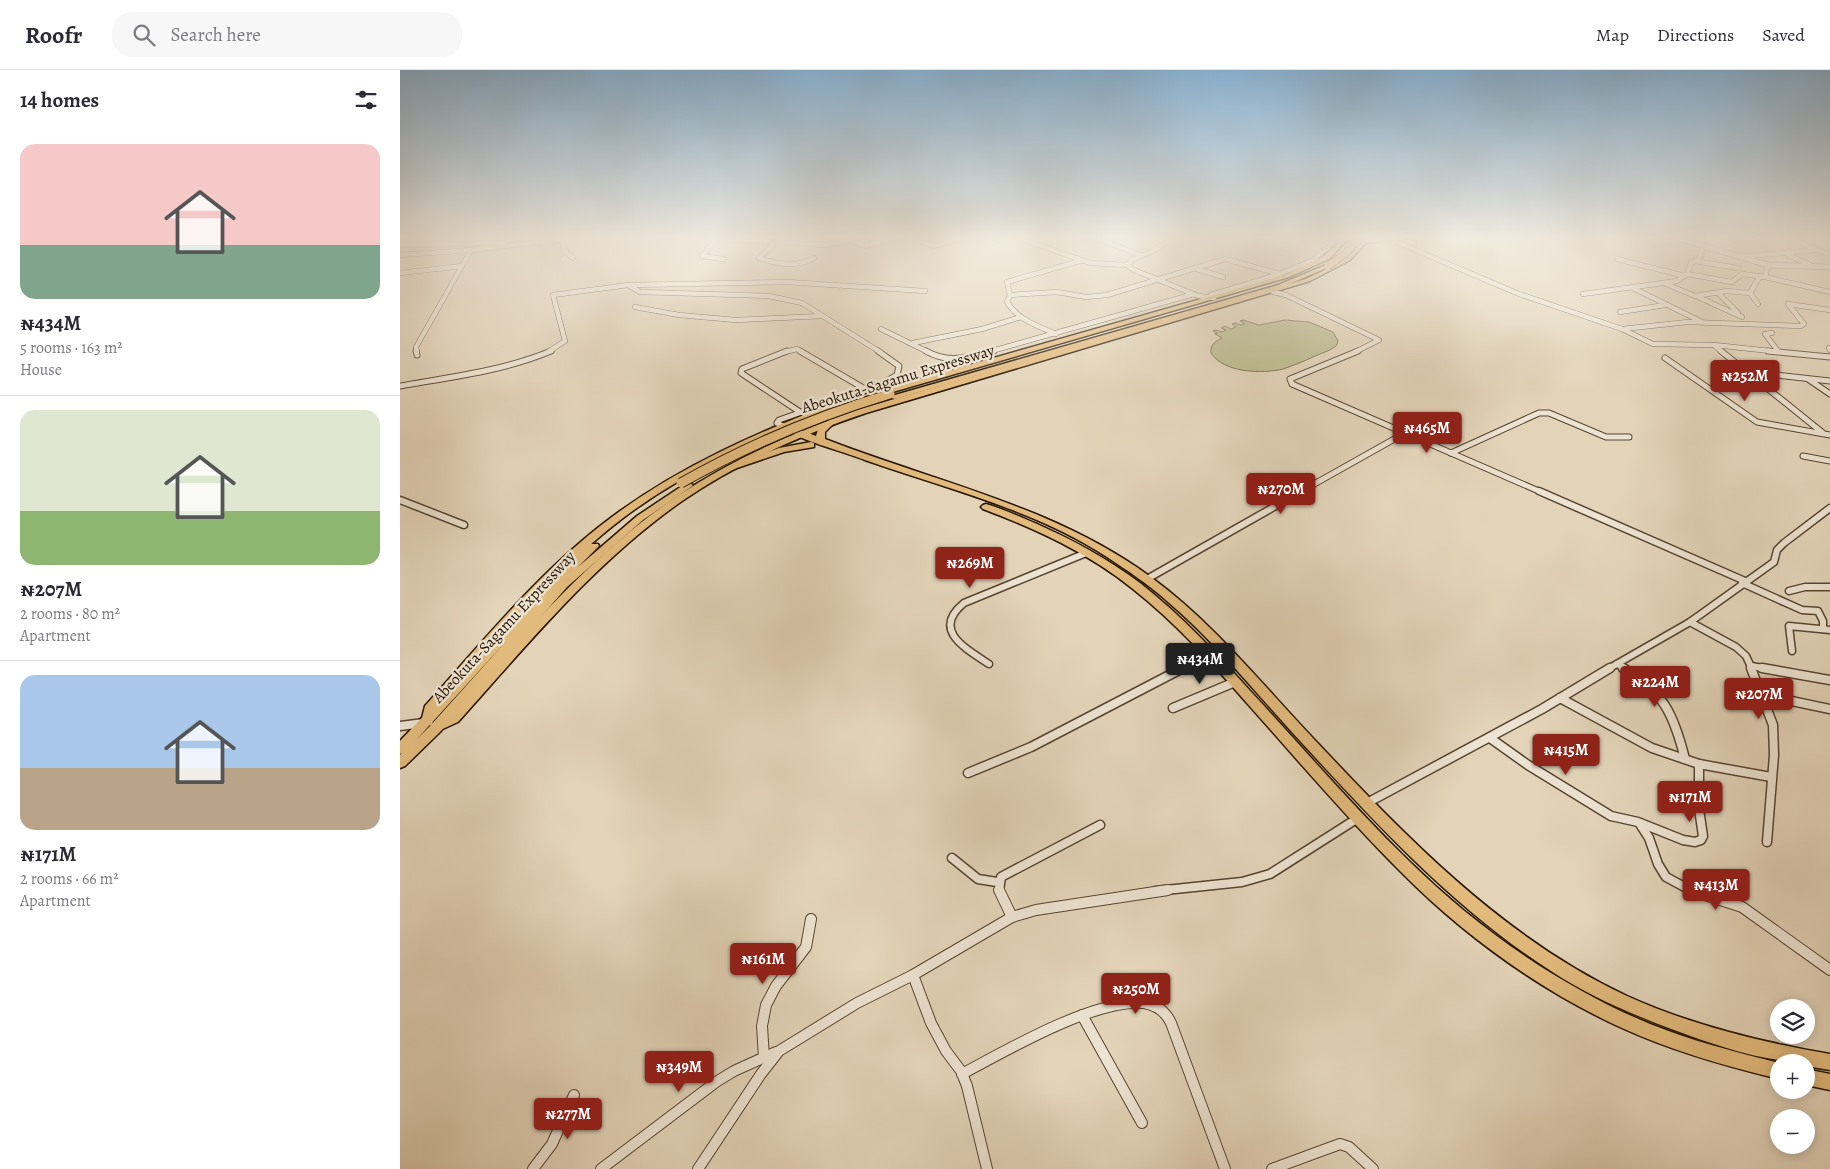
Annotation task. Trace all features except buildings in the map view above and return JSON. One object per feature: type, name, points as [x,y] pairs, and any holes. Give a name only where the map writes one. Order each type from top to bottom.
[{"type":"main road","points":[[1235,290],[1213,297],[1198,297],[1081,342],[832,421],[796,436],[731,468],[668,507],[626,540],[578,584],[454,719],[431,725],[429,708],[548,578],[593,537],[628,510],[711,459],[779,428],[862,398],[1081,342],[1280,292],[1284,290]]},
{"type":"main road","name":"Abeokuta-Sagamu Expressway","points":[[400,763],[431,725],[563,585],[640,518],[685,484],[771,440],[830,416],[891,395],[1265,290]]},
{"type":"main road","points":[[816,443],[821,431],[832,421]]},
{"type":"main road","points":[[779,428],[816,443],[1028,514],[1147,579],[1214,639],[1421,858],[1502,926],[1558,967],[1632,1006],[1720,1038],[1830,1062]]},
{"type":"main road","points":[[731,468],[782,450],[816,443]]},
{"type":"main road","points":[[1077,542],[1086,553],[1135,585],[1186,630],[1210,654],[1358,818],[1444,902],[1544,977],[1635,1025],[1682,1044],[1770,1069]]},
{"type":"main road","name":"Abeokuta-Sagamu Expressway","points":[[400,749],[431,725]]},
{"type":"main road","points":[[1815,1079],[1830,1082]]},
{"type":"street","points":[[417,355],[416,347],[448,290]]},
{"type":"street","points":[[400,386],[520,363],[549,353],[560,347],[565,341],[553,295],[588,290]]},
{"type":"street","points":[[635,290],[782,298],[802,303],[894,361],[898,366],[897,374],[892,379],[816,408],[800,412],[776,423],[779,428]]},
{"type":"street","points":[[915,290],[926,291]]},
{"type":"street","points":[[1008,290],[1010,296],[1007,302],[1020,317],[1056,334]]},
{"type":"street","points":[[1010,296],[1057,292],[1086,297],[1107,296],[1127,290]]},
{"type":"street","points":[[1182,290],[1198,297]]},
{"type":"street","points":[[1213,297],[1233,290]]},
{"type":"street","points":[[1510,290],[1622,329],[1653,344],[1714,346],[1830,357]]},
{"type":"street","points":[[1583,294],[1614,290]]},
{"type":"street","points":[[1637,290],[1704,323]]},
{"type":"street","points":[[1682,290],[1742,317]]},
{"type":"street","points":[[1280,292],[1379,340],[1290,380],[1292,384],[1744,582],[1802,610],[1818,611],[1826,629]]},
{"type":"street","points":[[1695,296],[1718,293],[1750,293]]},
{"type":"street","points":[[1718,293],[1749,323]]},
{"type":"street","points":[[1750,293],[1758,304]]},
{"type":"street","points":[[881,329],[893,336],[913,343],[937,357],[949,360],[1007,348],[1198,297]]},
{"type":"street","points":[[1622,329],[1648,324],[1704,323],[1804,326],[1788,304],[1830,310]]},
{"type":"street","points":[[1620,312],[1665,305]]},
{"type":"street","points":[[634,307],[736,320],[824,316]]},
{"type":"street","points":[[913,343],[982,329],[1020,317]]},
{"type":"street","points":[[1772,334],[1764,334],[1778,351]]},
{"type":"street","points":[[1714,346],[1827,434]]},
{"type":"street","points":[[800,412],[741,373],[742,369],[788,350],[797,349],[865,389]]},
{"type":"street","points":[[1665,358],[1758,422],[1827,434]]},
{"type":"street","points":[[1747,372],[1830,381]]},
{"type":"street","points":[[1805,377],[1830,394]]},
{"type":"street","points":[[1451,453],[1539,413],[1549,414],[1606,437],[1629,437]]},
{"type":"street","points":[[1147,579],[1405,433]]},
{"type":"street","points":[[1803,456],[1830,461]]},
{"type":"street","points":[[400,500],[464,525]]},
{"type":"street","points":[[1367,803],[1490,738],[1690,622],[1774,562],[1776,550],[1830,508]]},
{"type":"street","points":[[989,664],[962,646],[954,636],[950,625],[950,616],[955,608],[1086,553]]},
{"type":"street","points":[[1789,591],[1805,587],[1830,587]]},
{"type":"street","points":[[1690,622],[1736,647],[1746,656],[1763,695],[1772,725],[1774,755],[1768,842]]},
{"type":"street","points":[[1792,651],[1789,626],[1826,629]]},
{"type":"street","points":[[968,773],[1031,747],[1210,654]]},
{"type":"street","points":[[1617,664],[1651,685],[1662,697],[1679,734],[1685,759]]},
{"type":"street","points":[[1751,666],[1830,680]]},
{"type":"street","points":[[1173,708],[1235,682]]},
{"type":"street","points":[[1763,695],[1830,709]]},
{"type":"street","points":[[1560,698],[1652,748],[1699,764],[1771,777]]},
{"type":"street","points":[[400,726],[431,725]]},
{"type":"street","points":[[1490,738],[1590,805],[1611,816],[1638,822],[1683,840],[1695,842],[1701,840],[1703,836],[1699,809],[1699,764]]},
{"type":"street","points":[[601,1169],[716,1082],[734,1071],[778,1051],[857,1003],[913,975],[1012,917],[1036,910],[1146,892],[1242,882],[1270,874],[1358,818]]},
{"type":"street","points":[[1638,822],[1645,829],[1658,864],[1666,876],[1696,893],[1742,907],[1830,970]]},
{"type":"street","points":[[1012,917],[998,889],[997,882],[1001,876],[1100,825]]},
{"type":"street","points":[[952,858],[980,882],[997,882]]},
{"type":"street","points":[[764,1058],[760,1041],[764,1010],[776,985],[793,967],[807,944],[811,919]]},
{"type":"street","points":[[913,975],[930,1023],[962,1074],[967,1086],[988,1169]]},
{"type":"street","points":[[962,1074],[1082,1015],[1127,1003],[1152,1004],[1162,1010],[1172,1023],[1198,1091],[1224,1169]]},
{"type":"street","points":[[1082,1015],[1142,1123]]},
{"type":"street","points":[[698,1169],[778,1051]]},
{"type":"street","points":[[533,1169],[552,1144],[574,1095]]},
{"type":"street","points":[[1272,1169],[1340,1144],[1349,1147],[1373,1169]]},
{"type":"green space","points":[[1243,320],[1259,325],[1285,320],[1309,322],[1333,332],[1338,341],[1336,346],[1330,350],[1283,369],[1254,371],[1234,368],[1217,360],[1211,353],[1212,345],[1222,338],[1213,331],[1222,332],[1226,330],[1221,328],[1225,326],[1231,329],[1236,327],[1232,324],[1235,323],[1245,324],[1240,321]]}]
